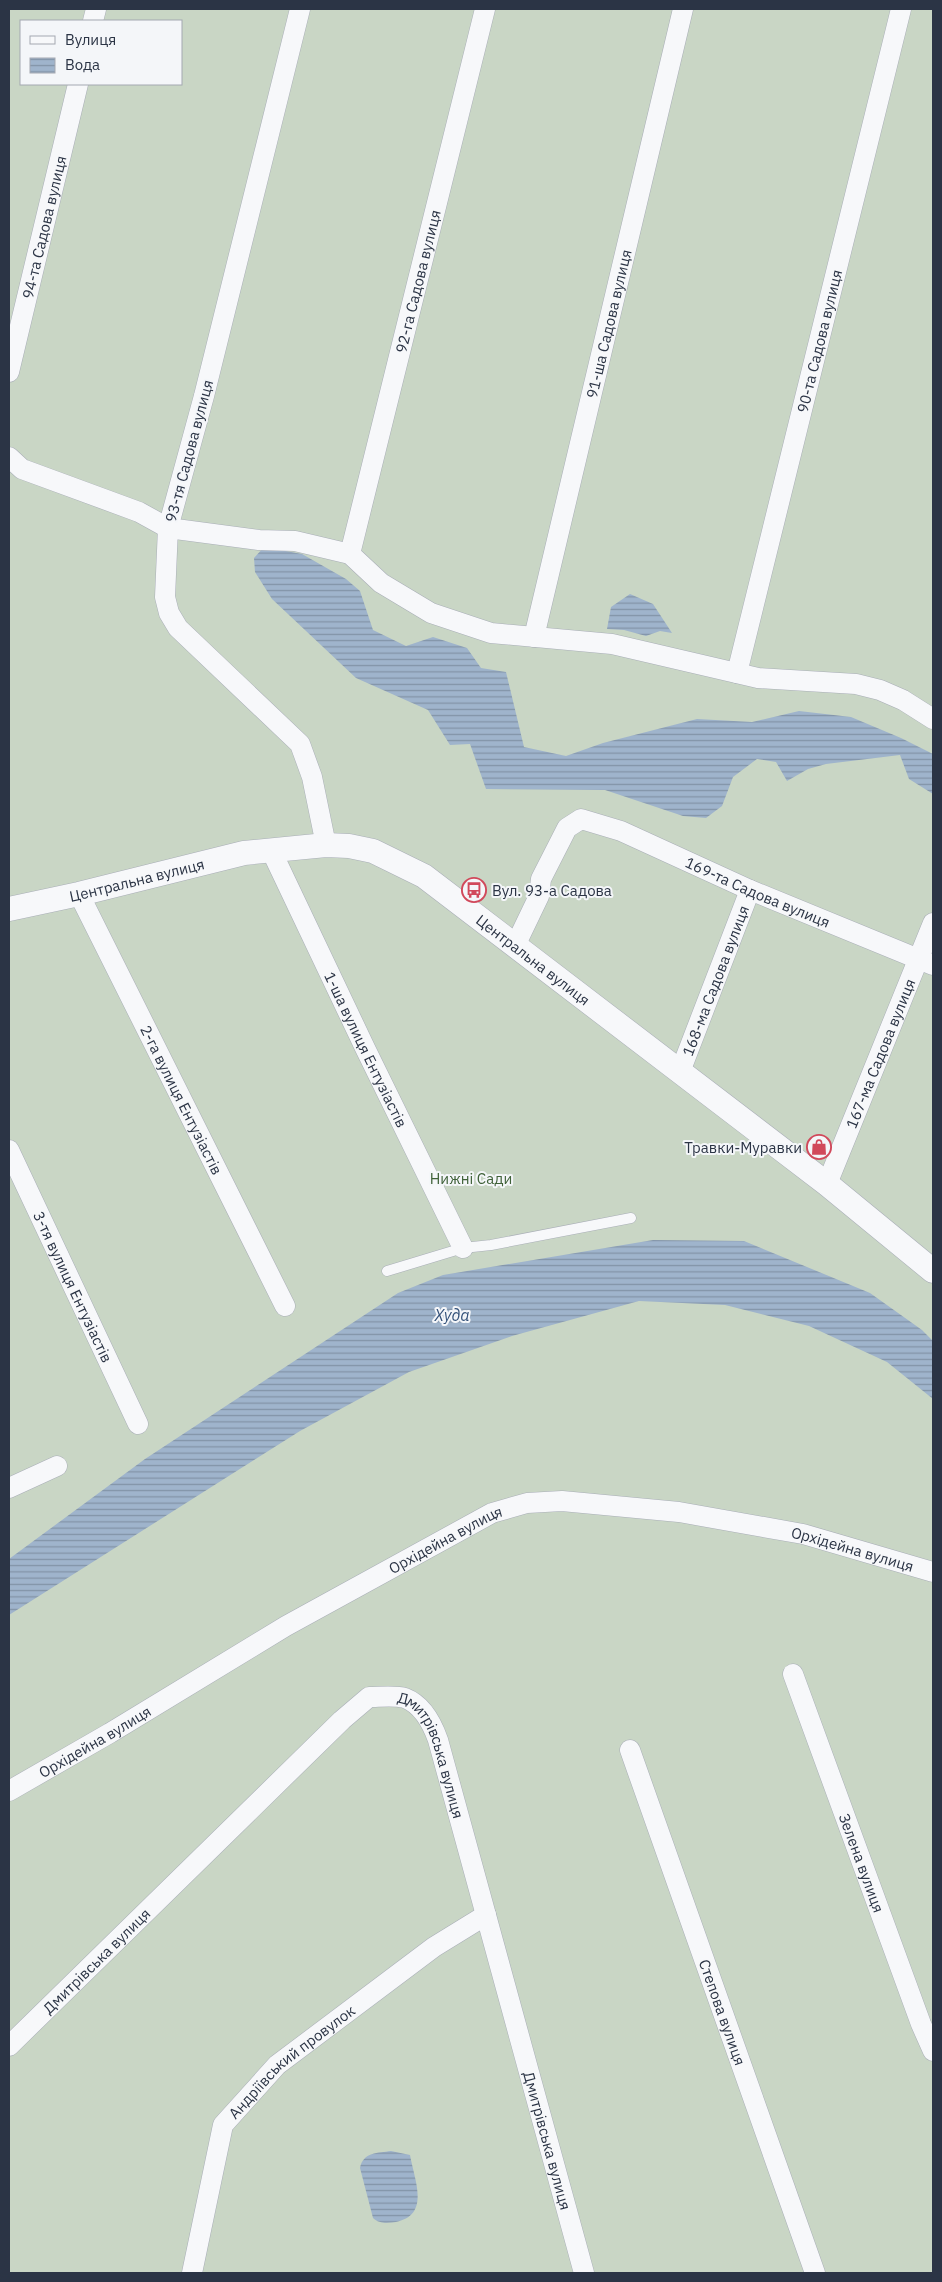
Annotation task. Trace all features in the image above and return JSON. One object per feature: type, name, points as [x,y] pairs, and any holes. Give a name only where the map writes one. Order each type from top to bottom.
[{"type":"street","name":"93-тя Садова вулиця","points":[[300,9],[204,396],[168,528],[165,597],[169,614],[178,628],[300,744],[312,777],[326,845]]},
{"type":"street","name":"92-га Садова вулиця","points":[[350,554],[485,9]]},
{"type":"street","name":"91-ша Садова вулиця","points":[[534,637],[682,9]]},
{"type":"street","name":"90-та Садова вулиця","points":[[737,673],[900,9]]},
{"type":"street","name":"94-та Садова вулиця","points":[[9,372],[14,322],[78,85]]},
{"type":"street","points":[[9,457],[22,469],[139,512],[168,528],[259,540],[295,541],[350,554],[381,583],[431,612],[491,633],[612,644],[758,678],[856,684],[880,690],[903,700],[933,719]]},
{"type":"street","name":"169-та Садова вулиця","points":[[514,946],[539,896],[541,879],[568,828],[580,819],[621,831],[750,890],[926,962]]},
{"type":"street","name":"Центральна вулиця","points":[[9,908],[79,894],[244,854],[326,845],[349,846],[373,851],[424,876],[827,1184],[933,1271]]},
{"type":"street","name":"1-ша вулиця Ентузіастів","points":[[271,850],[365,1048],[464,1248]]},
{"type":"street","name":"168-ма Садова вулиця","points":[[680,1072],[750,890]]},
{"type":"street","name":"2-га вулиця Ентузіастів","points":[[79,894],[285,1306]]},
{"type":"street","name":"167-ма Садова вулиця","points":[[827,1184],[926,962],[933,923]]},
{"type":"street","name":"3-тя вулиця Ентузіастів","points":[[9,1150],[138,1424]]},
{"type":"street","points":[[9,1488],[57,1466]]},
{"type":"street","name":"Орхідейна вулиця","points":[[9,1791],[110,1733],[294,1621],[492,1513],[527,1503],[562,1501],[679,1512],[803,1534],[933,1572]]},
{"type":"street","name":"Зелена вулиця","points":[[793,1674],[921,2024],[933,2051]]},
{"type":"street","name":"Дмитрівська вулиця","points":[[9,2046],[342,1720],[369,1697],[404,1698],[422,1710],[432,1723],[584,2273]]},
{"type":"street","name":"Степова вулиця","points":[[630,1750],[816,2273]]},
{"type":"street","name":"Андріївський провулок","points":[[192,2273],[222,2125],[277,2065],[434,1947],[486,1914]]},
{"type":"lane","points":[[386,1271],[464,1248],[491,1245],[631,1218]]},
{"type":"green space","name":"Нижні Сади","points":[[9,9],[933,9],[933,2273],[9,2273]]},
{"type":"water","points":[[264,547],[302,554],[346,579],[360,591],[373,630],[406,646],[433,637],[467,648],[481,668],[506,672],[524,747],[566,756],[603,743],[697,719],[752,722],[799,711],[851,717],[933,754],[933,794],[909,779],[900,755],[826,764],[808,769],[787,781],[776,762],[757,759],[733,777],[722,806],[706,818],[683,816],[605,790],[486,789],[470,744],[450,745],[428,710],[356,678],[272,599],[255,572],[254,558]]},
{"type":"water","points":[[630,594],[653,604],[672,633],[660,631],[646,636],[624,630],[607,629],[611,607]]},
{"type":"water","name":"Худа","points":[[653,1240],[744,1241],[870,1293],[922,1330],[933,1341],[933,1399],[887,1362],[809,1326],[725,1305],[639,1301],[512,1336],[409,1372],[300,1431],[9,1615],[9,1559],[145,1459],[398,1293],[443,1275]]},
{"type":"water","points":[[391,2151],[410,2155],[418,2195],[414,2212],[407,2218],[396,2222],[384,2223],[373,2218],[360,2168],[364,2159],[368,2156]]},
{"type":"place","name":"Вул. 93-а Садова","points":[[474,890]]},
{"type":"place","name":"Травки-Муравки","points":[[819,1147]]}]
